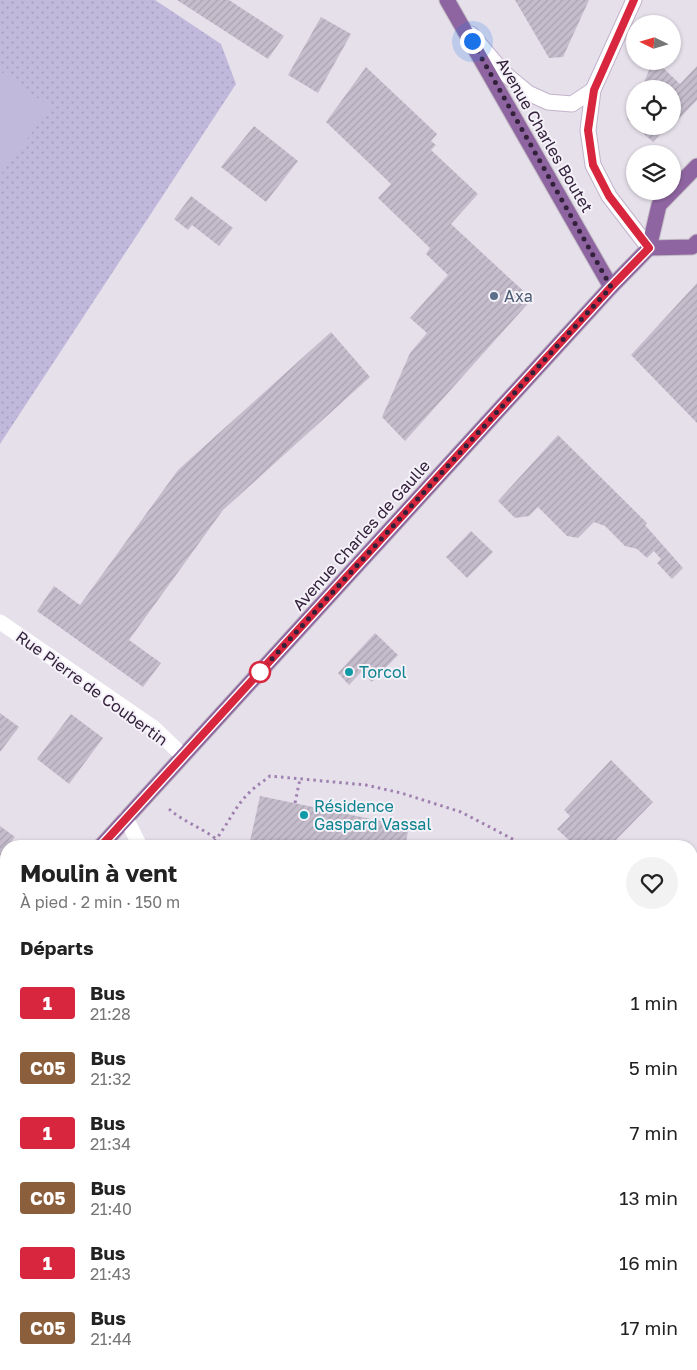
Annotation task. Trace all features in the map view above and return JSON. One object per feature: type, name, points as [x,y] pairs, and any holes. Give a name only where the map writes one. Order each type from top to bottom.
[{"type":"main road","name":"Avenue Charles Boutet","points":[[447,0],[611,287]]},
{"type":"main road","points":[[697,166],[659,205],[649,248],[692,247],[697,242]]},
{"type":"main road","name":"Avenue Charles de Gaulle","points":[[106,840],[611,287],[649,248]]},
{"type":"street","points":[[634,0],[594,90],[588,130],[593,165],[609,196],[649,248]]},
{"type":"street","points":[[463,25],[504,73],[528,92],[548,102],[572,104],[594,90]]},
{"type":"street","name":"Rue Pierre de Coubertin","points":[[0,622],[154,728],[183,756]]},
{"type":"street","points":[[126,818],[137,840]]},
{"type":"path","points":[[150,793],[177,816],[218,839],[250,791],[270,776],[366,785],[401,793],[461,812],[515,840]]},
{"type":"path","points":[[295,803],[300,779]]},
{"type":"green space","points":[[0,0],[155,0],[221,44],[236,84],[0,444]]},
{"type":"green space","points":[[0,71],[50,107],[0,176]]},
{"type":"building","points":[[177,0],[229,0],[284,36],[268,59]]},
{"type":"building","points":[[515,0],[589,0],[563,57],[549,58]]},
{"type":"building","points":[[321,17],[351,34],[318,93],[288,75]]},
{"type":"building","points":[[697,66],[697,100],[681,117],[681,83]]},
{"type":"building","points":[[366,67],[437,134],[431,141],[436,145],[431,150],[478,194],[451,224],[532,299],[405,441],[382,417],[410,353],[427,333],[410,318],[448,275],[426,254],[430,248],[378,198],[391,184],[326,122]]},
{"type":"building","points":[[649,70],[665,70],[676,80],[645,80]]},
{"type":"building","points":[[254,126],[298,161],[266,202],[221,167]]},
{"type":"building","points":[[645,135],[660,135],[653,142]]},
{"type":"building","points":[[191,196],[233,228],[219,246],[192,225],[188,230],[174,219]]},
{"type":"building","points":[[697,283],[697,423],[631,355]]},
{"type":"building","points":[[331,332],[370,377],[223,510],[129,640],[161,663],[143,687],[37,611],[54,586],[80,605],[178,470]]},
{"type":"building","points":[[558,435],[647,523],[645,525],[683,568],[672,579],[657,563],[661,559],[654,551],[647,558],[637,549],[625,546],[605,526],[594,522],[578,538],[567,536],[538,507],[529,516],[515,518],[498,501]]},
{"type":"building","points":[[471,531],[493,552],[467,578],[446,557]]},
{"type":"building","points":[[375,633],[398,655],[372,682],[361,672],[349,685],[338,673]]},
{"type":"building","points":[[0,713],[19,727],[0,752]]},
{"type":"building","points":[[71,714],[103,738],[69,784],[37,759]]},
{"type":"building","points":[[611,760],[653,802],[616,840],[569,840],[557,829],[570,816],[564,810]]},
{"type":"building","name":"Résidence Gaspard Vassal","points":[[260,796],[409,827],[406,840],[250,840]]},
{"type":"building","points":[[0,826],[15,837],[13,840],[0,840]]},
{"type":"bus line","name":"1","points":[[106,840],[611,287],[649,248],[609,196],[593,165],[588,130],[594,90],[634,0]]},
{"type":"place","name":"Axa","points":[[494,296]]},
{"type":"place","name":"Torcol","points":[[349,672]]},
{"type":"place","name":"Résidence Gaspard Vassal","points":[[304,815]]},
{"type":"route","points":[[260,672],[611,287],[472,41]]}]
